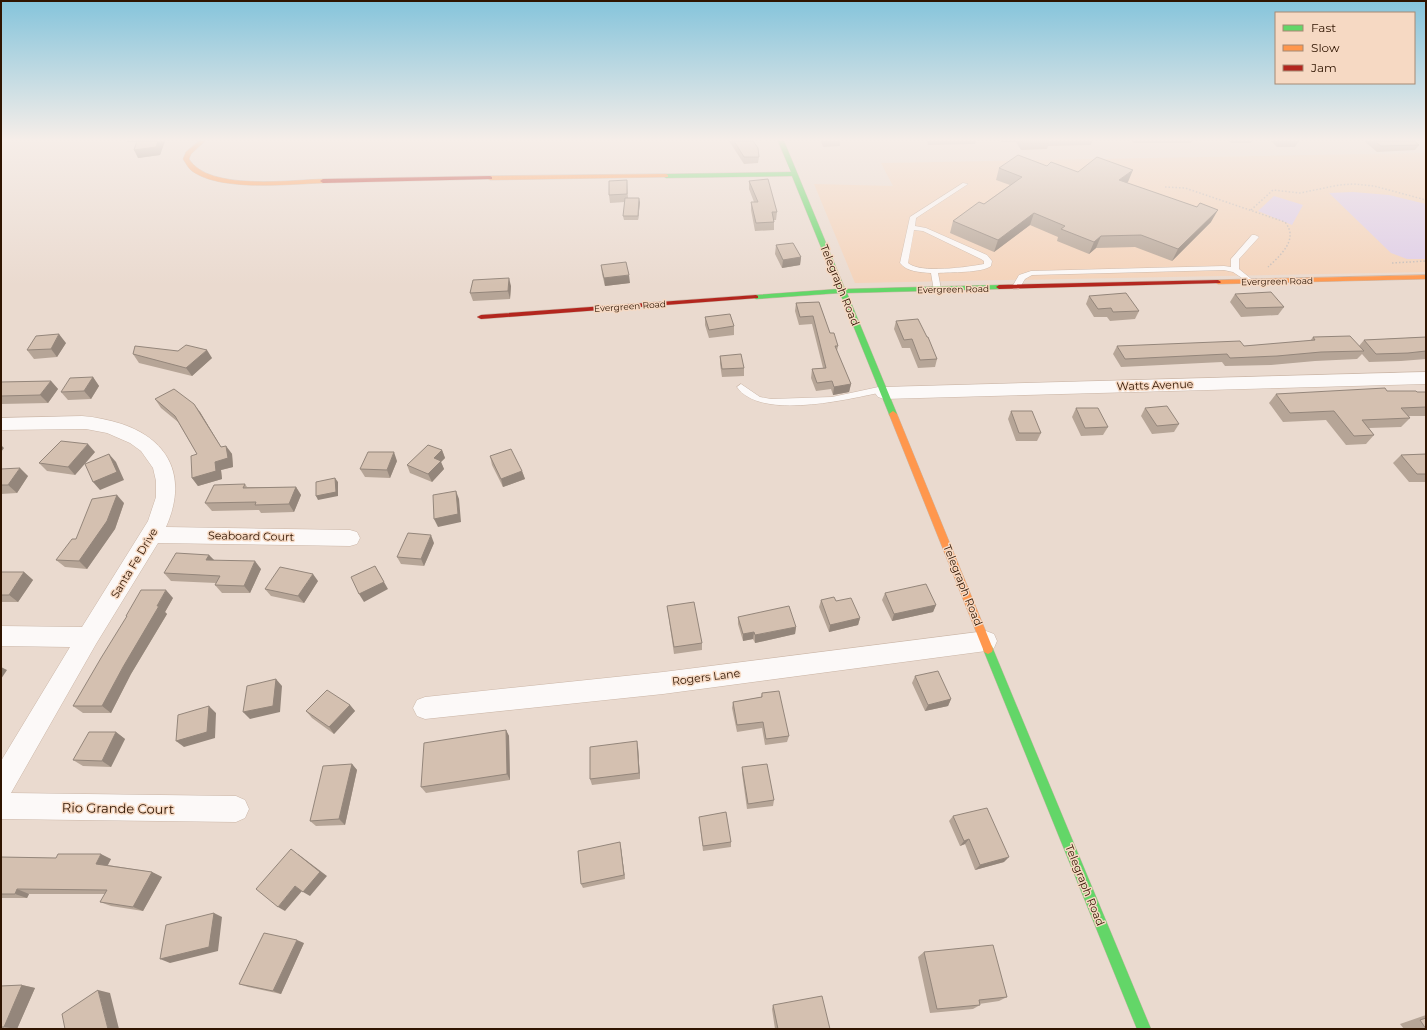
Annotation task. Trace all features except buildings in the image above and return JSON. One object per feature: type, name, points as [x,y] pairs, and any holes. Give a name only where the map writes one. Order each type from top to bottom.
[{"type":"street","name":"Telegraph Road","points":[[800,189],[1144,1029]]},
{"type":"street","name":"Evergreen Road","points":[[481,317],[842,291],[1426,277]]},
{"type":"street","name":"Watts Avenue","points":[[883,391],[1426,378]]},
{"type":"street","name":"Santa Fe Drive","points":[[1,424],[94,424],[121,429],[139,438],[155,454],[165,472],[166,497],[160,517],[152,535],[88,638],[1,785]]},
{"type":"street","name":"Seaboard Court","points":[[152,535],[350,538]]},
{"type":"street","points":[[1,636],[88,638]]},
{"type":"street","name":"Rogers Lane","points":[[425,708],[663,683],[986,641]]},
{"type":"street","name":"Rio Grande Court","points":[[1,806],[236,809]]},
{"type":"lane","points":[[911,228],[924,229],[984,257],[988,261],[987,266],[934,271],[915,269],[908,267],[904,263],[913,217],[957,189]]},
{"type":"lane","points":[[1235,270],[1234,259],[1255,236]]},
{"type":"lane","points":[[1016,287],[1022,277],[1031,273],[1224,268],[1235,270],[1251,282]]},
{"type":"lane","points":[[934,271],[937,289]]},
{"type":"lane","points":[[741,387],[757,399],[771,402],[832,400],[883,391]]},
{"type":"path","points":[[1188,189],[1285,222],[1289,226],[1291,231],[1289,244],[1268,268],[1263,269]]},
{"type":"path","points":[[1251,210],[1273,190],[1300,193],[1319,189]]},
{"type":"path","points":[[1385,189],[1426,200]]},
{"type":"shaded area","points":[[816,189],[1426,189],[1426,272],[855,283]]},
{"type":"shaded area","points":[[1353,192],[1389,195],[1426,204],[1426,259],[1407,259],[1391,253],[1329,193]]},
{"type":"shaded area","points":[[1274,196],[1303,205],[1292,225],[1258,211]]},
{"type":"traffic: fast","points":[[801,189],[893,414]]},
{"type":"traffic: fast","points":[[756,297],[842,291],[999,287]]},
{"type":"traffic: fast","points":[[988,649],[1144,1029]]},
{"type":"traffic: slow","points":[[1218,282],[1426,277]]},
{"type":"traffic: slow","points":[[893,414],[988,649]]},
{"type":"traffic: jam","points":[[999,287],[1218,282]]},
{"type":"traffic: jam","points":[[481,317],[756,297]]}]
